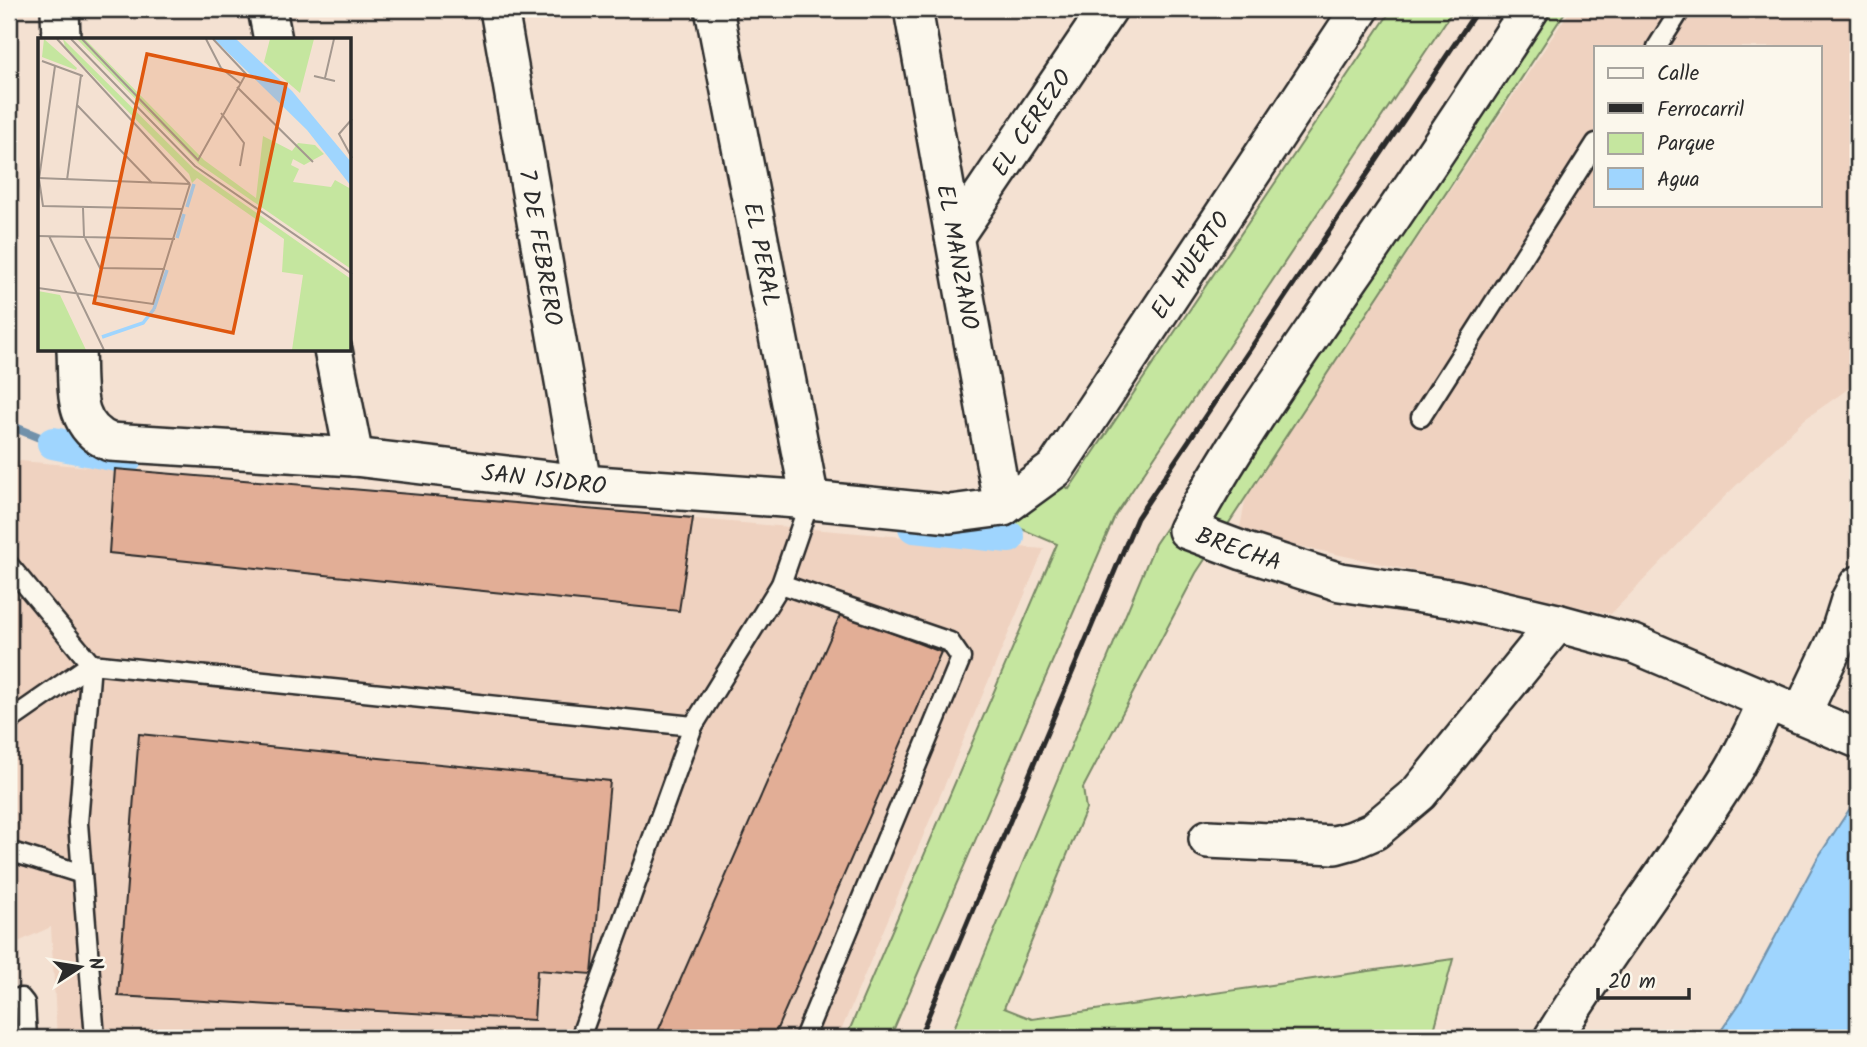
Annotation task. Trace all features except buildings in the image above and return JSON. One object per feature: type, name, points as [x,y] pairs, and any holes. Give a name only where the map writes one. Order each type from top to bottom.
[{"type":"street","points":[[60,9],[61,38]]},
{"type":"street","points":[[267,9],[273,38]]},
{"type":"street","name":"7 DE FEBRERO","points":[[499,9],[582,484]]},
{"type":"street","name":"EL PERAL","points":[[714,9],[810,500]]},
{"type":"street","name":"EL MANZANO","points":[[913,9],[1003,506]]},
{"type":"street","name":"EL CEREZO","points":[[954,237],[1108,9]]},
{"type":"street","name":"EL HUERTO","points":[[1003,506],[1055,469],[1360,9]]},
{"type":"street","name":"BRECHA","points":[[1530,9],[1443,143],[1263,405],[1187,530],[1340,582],[1455,599],[1634,644],[1858,739]]},
{"type":"street","name":"SAN ISIDRO","points":[[76,352],[79,402],[88,428],[98,437],[110,442],[354,457],[582,484],[810,500],[950,514],[1003,506]]},
{"type":"street","points":[[333,352],[354,457]]},
{"type":"street","points":[[1802,713],[1839,635],[1850,600],[1858,585]]},
{"type":"street","points":[[1208,839],[1335,845],[1374,831],[1419,793],[1557,623]]},
{"type":"street","points":[[1553,1038],[1635,914],[1674,861],[1733,769],[1768,700]]},
{"type":"lane","points":[[1658,46],[1681,9]]},
{"type":"lane","points":[[1421,417],[1594,146]]},
{"type":"lane","points":[[580,1038],[693,726],[781,584],[810,500]]},
{"type":"lane","points":[[9,565],[91,664],[78,823],[95,1038]]},
{"type":"lane","points":[[781,584],[950,642],[961,658],[803,1038]]},
{"type":"lane","points":[[9,721],[91,664],[693,726]]},
{"type":"lane","points":[[9,851],[82,874]]},
{"type":"lane","points":[[9,999],[21,998],[25,1003],[27,1038]]},
{"type":"shaded area","points":[[1571,9],[1858,9],[1858,382],[1805,419],[1720,501],[1611,614],[1239,533],[1246,496]]},
{"type":"shaded area","points":[[9,460],[1044,549],[838,1038],[57,1038],[51,927],[9,946]]},
{"type":"green space","points":[[1392,9],[1454,9],[1115,516],[890,1038],[846,1038],[1057,544],[1010,524],[1047,472],[1069,489]]},
{"type":"green space","points":[[1515,9],[1567,9],[1196,573],[1083,788],[1086,809],[1004,1008],[1032,1019],[1453,959],[1432,1038],[950,1038],[1155,544]]},
{"type":"water","points":[[1858,796],[1858,1025],[1851,1038],[1716,1038],[1740,1003],[1817,859]]},
{"type":"waterway","points":[[9,425],[53,443]]},
{"type":"waterway","points":[[53,443],[127,458]]},
{"type":"waterway","points":[[914,527],[1009,537]]},
{"type":"railway","points":[[919,1038],[1137,518],[1478,9]]}]
